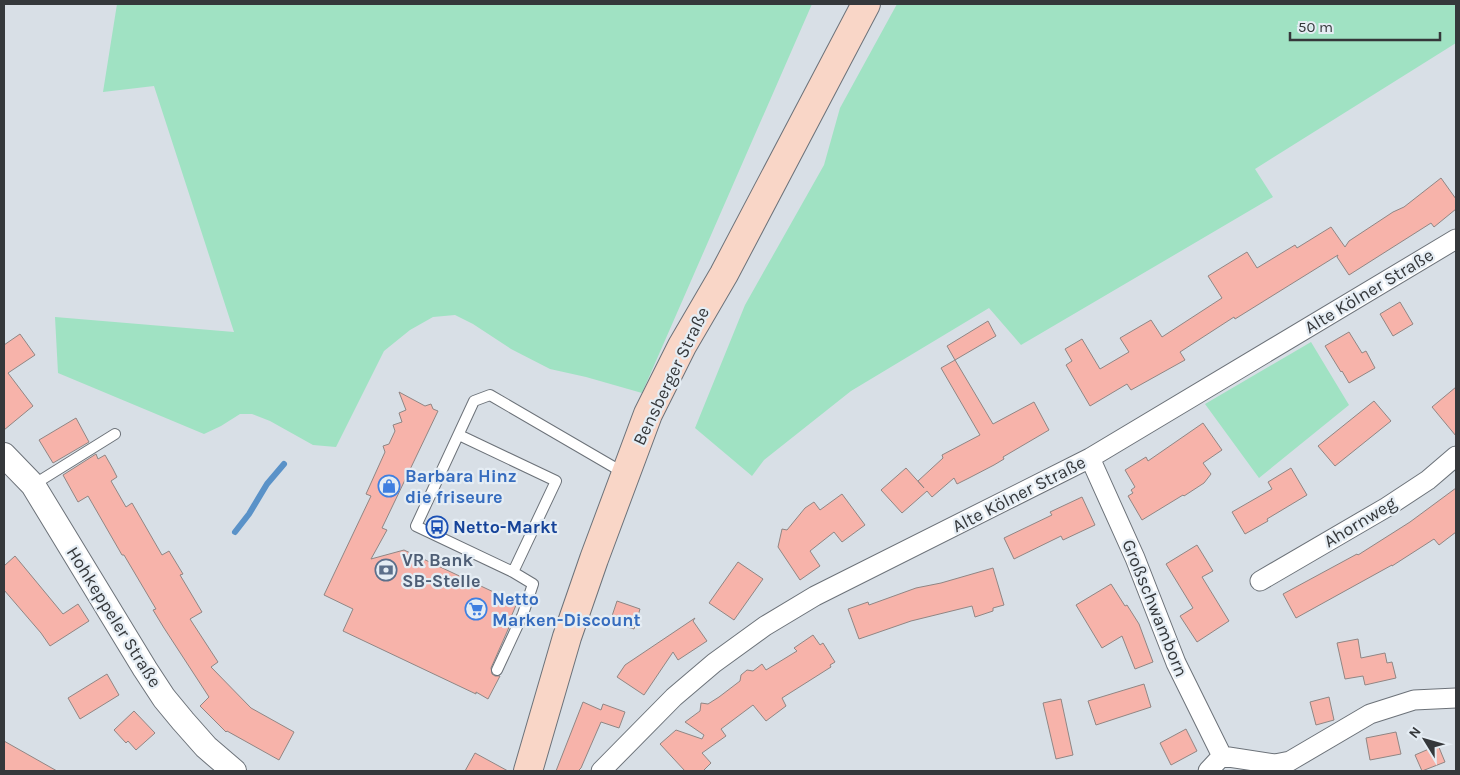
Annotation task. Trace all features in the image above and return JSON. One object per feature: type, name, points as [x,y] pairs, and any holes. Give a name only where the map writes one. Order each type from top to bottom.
[{"type":"main road","name":"Bensberger Straße","points":[[528,771],[567,637],[594,558],[648,414],[682,346],[724,274],[866,4]]},
{"type":"street","name":"Alte Kölner Straße","points":[[600,771],[674,697],[714,663],[765,626],[816,596],[1090,458],[1456,239]]},
{"type":"street","name":"Hohkeppeler Straße","points":[[4,455],[33,485],[164,698],[206,747],[234,771]]},
{"type":"street","name":"Ahornweg","points":[[1260,581],[1387,507],[1428,480],[1456,456]]},
{"type":"street","name":"Großschwamborn","points":[[1090,458],[1135,558],[1176,663],[1222,756]]},
{"type":"street","points":[[1208,771],[1222,756],[1244,766],[1290,761],[1370,714],[1414,700],[1456,698]]},
{"type":"lane","points":[[497,670],[523,614],[532,584],[513,572],[416,526],[474,401],[490,395],[625,473]]},
{"type":"lane","points":[[33,485],[116,434]]},
{"type":"lane","points":[[459,435],[556,482],[513,572]]},
{"type":"green space","points":[[117,4],[812,4],[642,393],[550,369],[511,349],[473,324],[455,315],[433,317],[410,330],[384,351],[336,447],[313,445],[270,421],[252,414],[240,414],[204,434],[58,373],[55,317],[234,332],[154,86],[103,92]]},
{"type":"green space","points":[[897,4],[1456,4],[1456,43],[1255,169],[1273,197],[1021,345],[989,308],[851,391],[764,460],[752,476],[695,428],[745,305],[824,165],[840,108]]},
{"type":"green space","points":[[1311,342],[1349,405],[1259,478],[1205,404]]},
{"type":"building","points":[[1441,178],[1456,199],[1456,209],[1434,227],[1431,223],[1349,275],[1337,257],[1338,255],[1235,319],[1234,317],[1180,352],[1185,360],[1131,390],[1127,384],[1090,406],[1066,365],[1072,361],[1065,349],[1082,339],[1100,369],[1129,352],[1120,338],[1151,320],[1162,337],[1222,298],[1208,276],[1247,252],[1257,268],[1295,245],[1297,248],[1331,227],[1345,247],[1349,241],[1393,212],[1404,207]]},
{"type":"building","points":[[1400,302],[1413,324],[1393,336],[1380,314]]},
{"type":"building","points":[[988,321],[996,336],[955,360],[947,346]]},
{"type":"building","points":[[1349,332],[1362,353],[1366,351],[1375,368],[1349,383],[1325,346]]},
{"type":"building","points":[[20,334],[35,355],[8,373],[33,406],[4,430],[4,345]]},
{"type":"building","points":[[955,360],[993,424],[1034,402],[1049,430],[1003,457],[1004,459],[994,465],[969,478],[957,484],[954,478],[932,497],[927,491],[902,513],[881,490],[906,468],[924,488],[918,481],[943,458],[942,455],[980,435],[941,368]]},
{"type":"building","points":[[1456,387],[1456,436],[1432,407]]},
{"type":"building","points":[[399,392],[425,406],[431,404],[433,409],[438,411],[382,528],[387,530],[371,559],[404,550],[517,603],[508,624],[510,625],[491,668],[492,674],[500,676],[488,699],[343,631],[353,609],[324,595],[371,496],[366,494],[385,452],[383,446],[389,444],[395,431],[393,425],[402,422],[399,413],[406,410]]},
{"type":"building","points":[[1374,401],[1391,421],[1335,466],[1318,446]]},
{"type":"building","points":[[76,418],[89,442],[53,463],[39,440]]},
{"type":"building","points":[[1203,423],[1222,450],[1203,463],[1211,474],[1204,483],[1142,520],[1128,496],[1133,493],[1131,490],[1135,487],[1125,470],[1146,457],[1148,461]]},
{"type":"building","points":[[96,454],[98,459],[105,455],[113,469],[117,477],[111,481],[126,507],[132,503],[162,555],[169,551],[183,574],[180,575],[202,612],[190,619],[218,662],[211,667],[251,708],[294,732],[279,760],[226,732],[200,706],[209,697],[153,610],[156,609],[88,496],[78,502],[63,475]]},
{"type":"building","points":[[1291,468],[1307,495],[1245,534],[1232,512],[1272,489],[1268,482]]},
{"type":"building","points":[[1456,488],[1456,532],[1439,545],[1434,539],[1392,566],[1296,618],[1283,594],[1358,555],[1410,522]]},
{"type":"building","points":[[842,494],[865,525],[842,542],[834,532],[810,551],[820,566],[800,580],[778,547],[782,529],[787,530],[805,508],[814,502],[820,510]]},
{"type":"building","points":[[1082,497],[1095,525],[1063,540],[1061,536],[1014,559],[1004,538],[1052,515],[1050,512]]},
{"type":"building","points":[[1197,545],[1213,571],[1202,577],[1229,621],[1197,642],[1180,616],[1193,608],[1166,564]]},
{"type":"building","points":[[15,556],[63,614],[78,604],[89,621],[50,646],[4,590],[4,566]]},
{"type":"building","points":[[738,562],[763,579],[734,620],[709,603]]},
{"type":"building","points":[[993,568],[1004,605],[993,608],[993,611],[975,617],[972,606],[911,621],[859,639],[848,609],[868,602],[869,605],[916,588]]},
{"type":"building","points":[[1111,584],[1139,624],[1153,662],[1135,669],[1122,636],[1102,648],[1076,605]]},
{"type":"building","points":[[617,601],[640,609],[634,629],[610,622]]},
{"type":"building","points":[[695,618],[693,621],[707,641],[678,660],[673,652],[644,695],[617,677],[625,665]]},
{"type":"building","points":[[813,635],[820,645],[823,643],[835,662],[830,665],[831,667],[782,698],[786,706],[766,721],[753,705],[721,729],[726,736],[702,753],[711,763],[703,771],[685,771],[660,744],[676,730],[702,739],[704,735],[685,722],[700,711],[701,703],[708,704],[719,697],[740,681],[741,675],[747,670],[753,671],[762,664],[766,670],[797,651],[794,648]]},
{"type":"building","points":[[1358,639],[1361,658],[1385,653],[1387,663],[1392,662],[1396,678],[1365,685],[1363,676],[1345,679],[1337,643]]},
{"type":"building","points":[[107,674],[119,695],[80,719],[68,698]]},
{"type":"building","points":[[1144,684],[1151,707],[1096,725],[1088,701]]},
{"type":"building","points":[[1329,697],[1334,720],[1316,725],[1310,702]]},
{"type":"building","points":[[1061,699],[1073,755],[1056,759],[1043,703]]},
{"type":"building","points":[[583,702],[601,710],[603,704],[625,712],[619,728],[601,722],[578,771],[556,771]]},
{"type":"building","points":[[134,711],[155,733],[136,750],[128,741],[126,743],[114,730]]},
{"type":"building","points":[[1186,729],[1197,751],[1171,765],[1160,743]]},
{"type":"building","points":[[1396,732],[1401,754],[1370,760],[1366,738]]},
{"type":"building","points":[[4,741],[57,771],[4,771]]},
{"type":"building","points":[[1438,745],[1445,762],[1422,771],[1415,755]]},
{"type":"building","points":[[475,753],[508,771],[465,771]]},
{"type":"waterway","points":[[235,532],[249,514],[267,484],[284,464]]},
{"type":"place","name":"Barbara Hinz die friseure","points":[[389,486]]},
{"type":"place","name":"Netto-Markt","points":[[437,527]]},
{"type":"place","name":"VR Bank SB-Stelle","points":[[386,570]]},
{"type":"place","name":"Netto Marken-Discount","points":[[476,609]]}]
